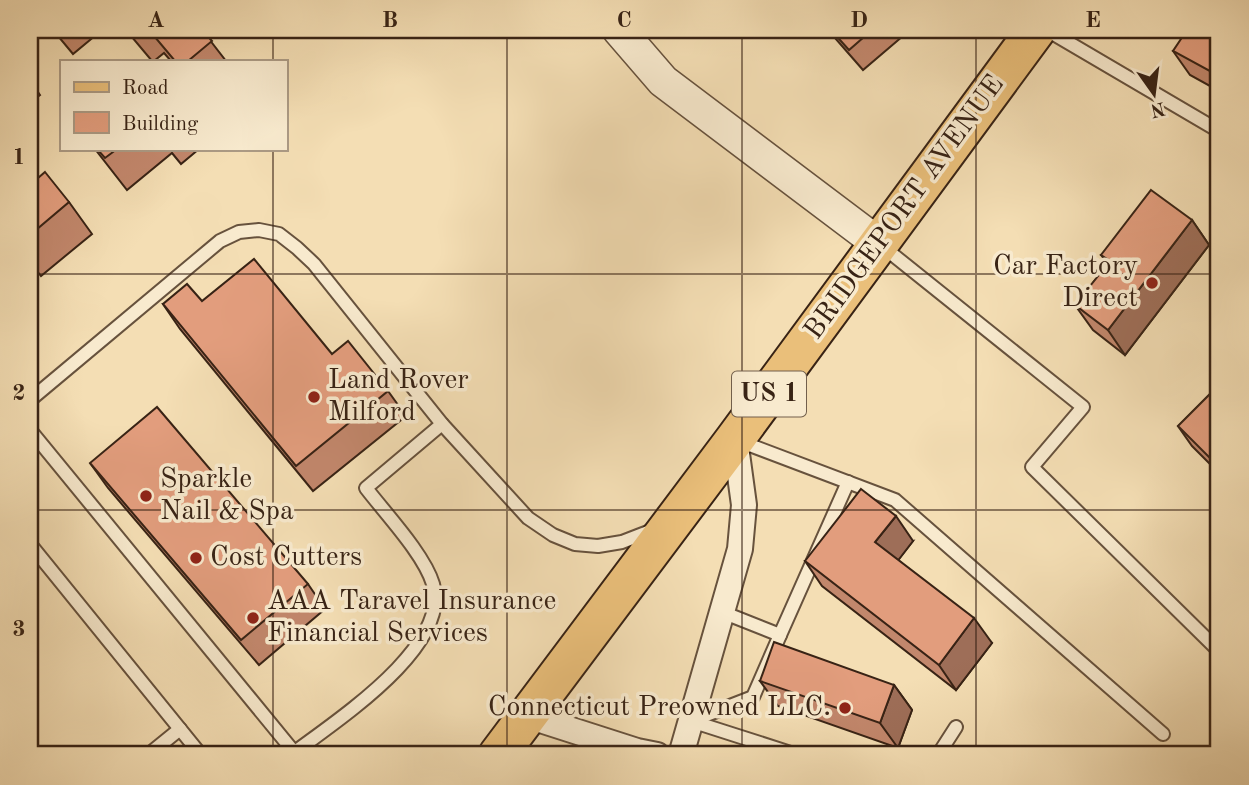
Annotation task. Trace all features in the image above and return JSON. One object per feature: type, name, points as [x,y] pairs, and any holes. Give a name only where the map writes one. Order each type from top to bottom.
[{"type":"main road","name":"BRIDGEPORT AVENUE","points":[[498,755],[1036,30]]},
{"type":"street","points":[[619,30],[663,81],[879,244]]},
{"type":"street","points":[[681,755],[740,549],[744,505],[735,439]]},
{"type":"street","points":[[528,716],[657,755]]},
{"type":"lane","points":[[1047,30],[1219,131]]},
{"type":"lane","points":[[30,400],[220,241],[239,232],[259,230],[279,234],[314,264],[442,424],[528,518],[553,535],[575,544],[598,546],[643,535],[674,518]]},
{"type":"lane","points":[[879,244],[1083,407],[1032,467],[1219,651]]},
{"type":"lane","points":[[30,430],[292,754],[386,681],[420,643],[433,618],[435,595],[425,566],[366,488],[442,424]]},
{"type":"lane","points":[[735,439],[895,500],[1163,734]]},
{"type":"lane","points":[[691,721],[753,697],[848,482]]},
{"type":"lane","points":[[30,544],[201,755]]},
{"type":"lane","points":[[722,612],[780,635]]},
{"type":"lane","points":[[691,721],[797,755]]},
{"type":"lane","points":[[938,755],[956,727]]},
{"type":"lane","points":[[148,755],[180,730]]},
{"type":"building","points":[[149,30],[202,30],[212,41],[189,60],[174,60]]},
{"type":"building","points":[[831,30],[872,30],[849,50]]},
{"type":"building","points":[[1187,30],[1219,30],[1219,76],[1173,51]]},
{"type":"building","points":[[98,150],[116,150],[105,158]]},
{"type":"building","points":[[45,172],[69,202],[30,235],[30,185]]},
{"type":"building","points":[[1151,190],[1192,220],[1108,330],[1075,305],[1110,261],[1101,255]]},
{"type":"building","name":"Land Rover Milford","points":[[254,259],[332,354],[348,341],[388,391],[296,466],[163,304],[187,284],[202,301]]},
{"type":"building","points":[[1219,385],[1219,459],[1215,463],[1178,426]]},
{"type":"building","points":[[157,407],[308,584],[241,640],[90,463]]},
{"type":"building","points":[[861,489],[896,516],[875,542],[974,618],[939,665],[805,561]]},
{"type":"building","points":[[774,642],[894,685],[880,723],[760,681]]},
{"type":"place","name":"Car Factory Direct","points":[[1152,283]]},
{"type":"place","name":"Land Rover Milford","points":[[314,397]]},
{"type":"place","name":"Sparkle Nail & Spa","points":[[146,496]]},
{"type":"place","name":"Cost Cutters","points":[[196,558]]},
{"type":"place","name":"AAA Taravel Insurance Financial Services","points":[[253,618]]},
{"type":"place","name":"Connecticut Preowned LLC.","points":[[845,708]]}]
